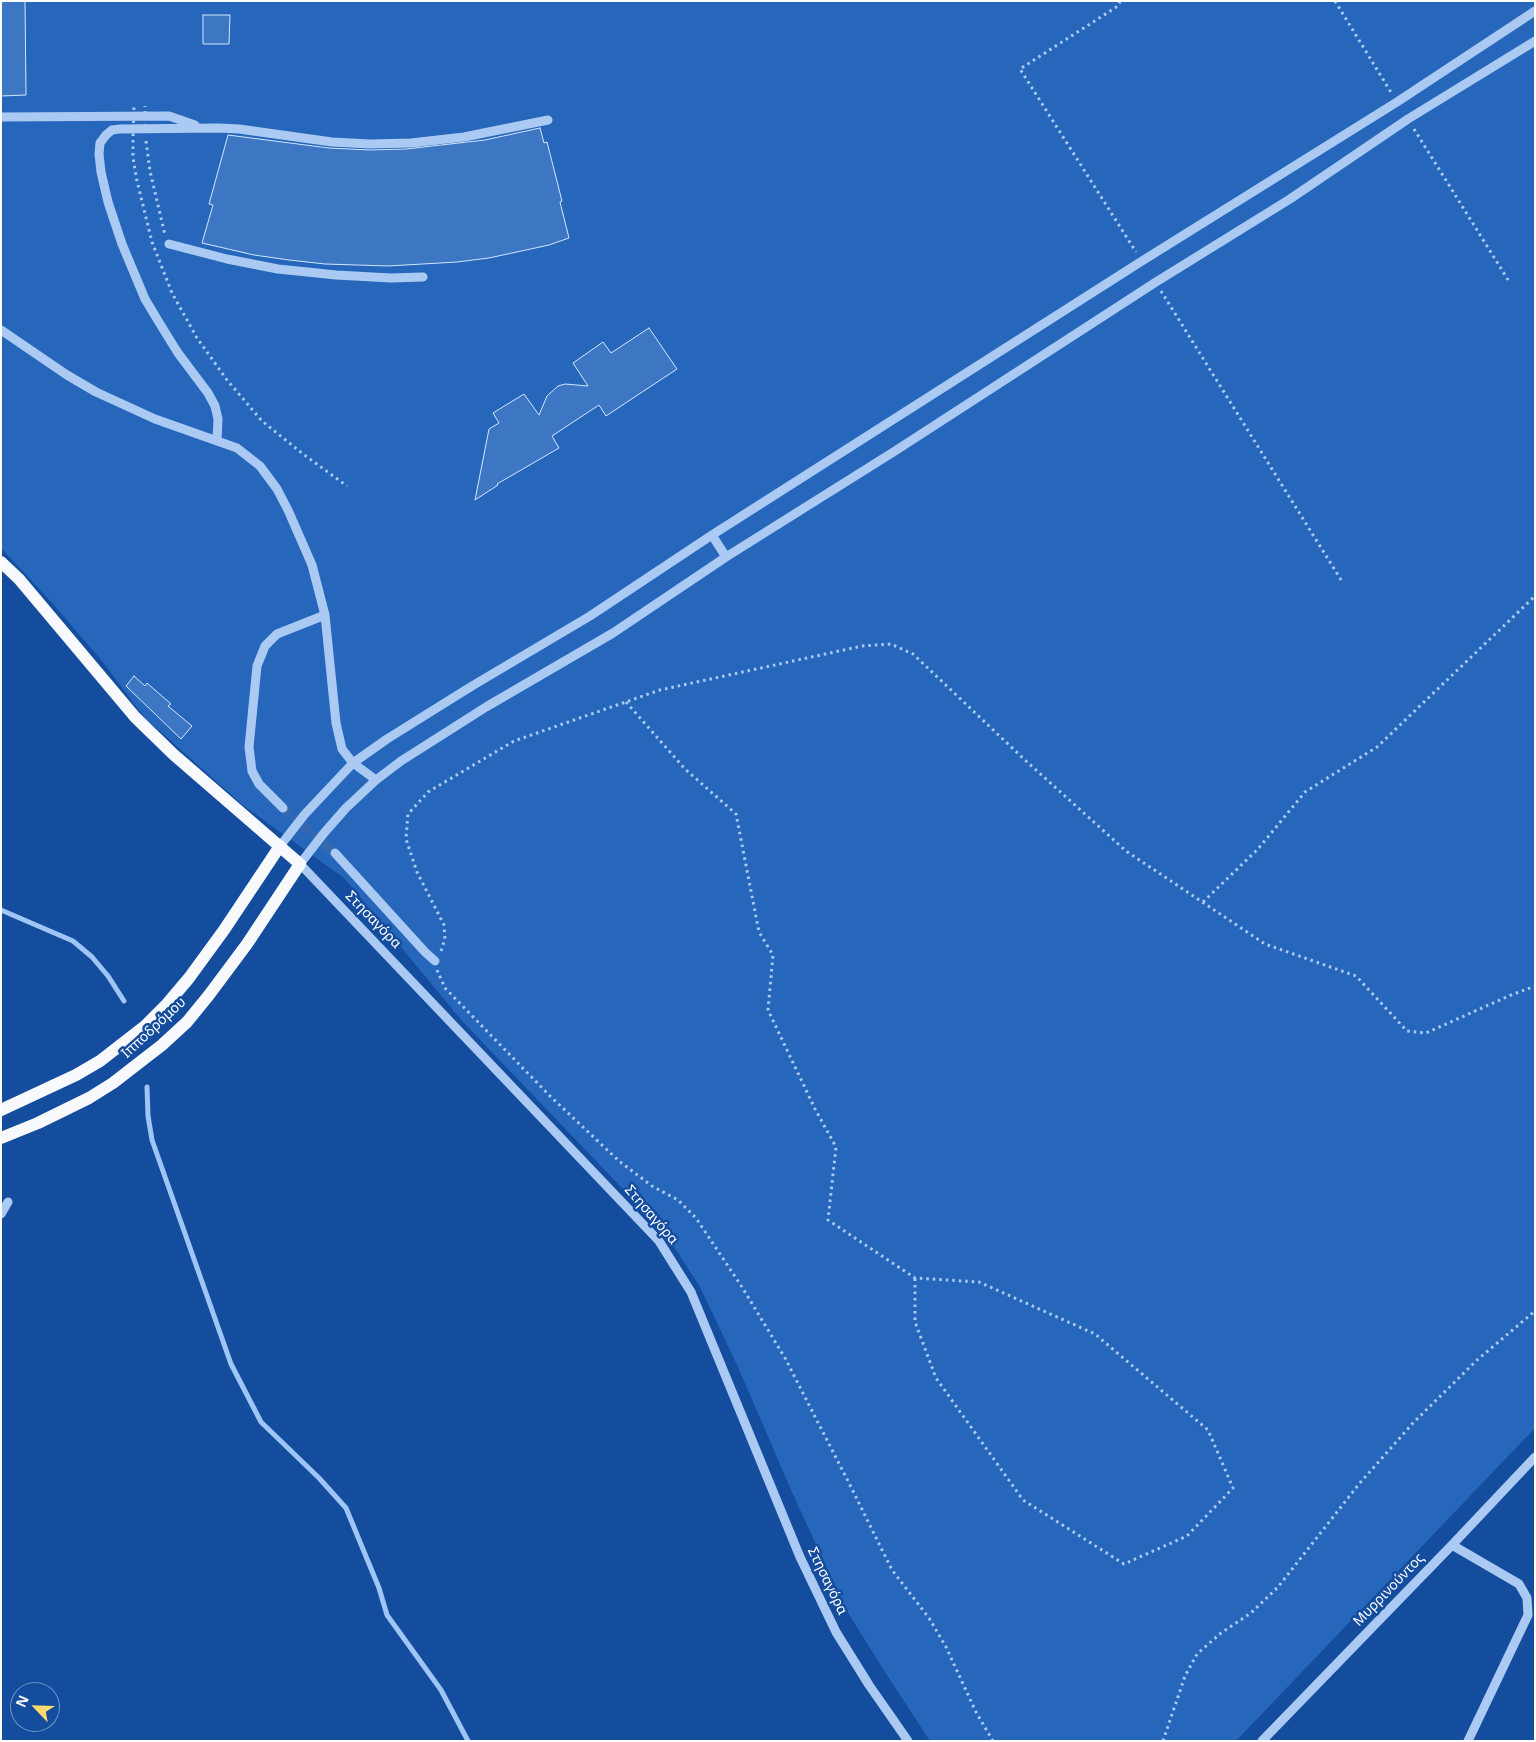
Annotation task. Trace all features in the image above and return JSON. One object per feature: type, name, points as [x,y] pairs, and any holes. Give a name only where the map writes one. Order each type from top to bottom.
[{"type":"main road","points":[[1,562],[19,579],[135,717],[173,754],[300,864]]},
{"type":"main road","name":"Ιπποδρόμου","points":[[1,1110],[76,1075],[100,1061],[145,1026],[189,978],[224,930],[280,846]]},
{"type":"main road","name":"Ιπποδρόμου","points":[[1,1138],[38,1123],[89,1098],[119,1079],[162,1045],[186,1022],[209,995],[247,944],[300,864]]},
{"type":"street","points":[[280,846],[353,762],[414,721],[590,616],[712,535],[1142,261],[1397,102],[1535,10]]},
{"type":"street","points":[[300,864],[346,808],[376,780],[401,761],[486,707],[614,633],[726,558],[1156,282],[1290,199],[1408,119],[1535,41]]},
{"type":"street","points":[[1,117],[169,116],[202,128]]},
{"type":"street","points":[[217,440],[218,419],[215,406],[208,393],[178,354],[145,299],[122,244],[108,202],[99,154],[100,144],[106,135],[112,130],[155,127],[202,128],[239,129],[332,142],[370,144],[410,143],[464,137],[548,120]]},
{"type":"street","points":[[169,244],[227,259],[278,269],[354,276],[423,277]]},
{"type":"street","points":[[1,330],[67,375],[96,392],[155,419],[237,448],[260,466],[277,489],[312,564],[325,615],[336,723],[342,749],[353,762],[376,780]]},
{"type":"street","points":[[712,535],[726,558]]},
{"type":"street","points":[[283,808],[259,784],[252,771],[249,747],[257,666],[265,646],[277,634],[325,615]]},
{"type":"street","points":[[335,853],[435,961]]},
{"type":"street","name":"Στησαγόρα","points":[[300,864],[659,1241],[691,1292],[800,1556],[836,1632],[869,1685],[908,1741]]},
{"type":"street","points":[[1,1214],[8,1202]]},
{"type":"street","name":"Μυρρινούντος","points":[[1262,1741],[1535,1457]]},
{"type":"street","points":[[1452,1545],[1519,1584],[1527,1598],[1528,1614],[1468,1741]]},
{"type":"path","points":[[1335,1],[1397,102]]},
{"type":"path","points":[[134,106],[133,158],[152,242],[172,293],[197,338],[227,380],[262,421],[347,486]]},
{"type":"path","points":[[146,106],[145,132],[150,171],[158,208],[169,244]]},
{"type":"path","points":[[1408,119],[1510,283]]},
{"type":"path","points":[[1202,902],[1258,849],[1306,792],[1377,747],[1535,596]]},
{"type":"path","points":[[994,1741],[976,1712],[946,1646],[924,1611],[892,1570],[784,1358],[742,1287],[696,1218],[678,1200],[652,1186],[619,1161],[550,1096],[445,988],[438,976],[435,961],[446,940],[444,925],[417,872],[408,847],[406,839],[408,814],[428,792],[514,741],[670,688],[862,646],[891,644],[913,654],[1026,761],[1126,851],[1265,944],[1356,976],[1407,1031],[1426,1033],[1535,986]]},
{"type":"path","points":[[626,702],[685,769],[736,814],[759,932],[773,955],[768,1010],[815,1109],[836,1148],[828,1220],[915,1278],[979,1282],[1095,1334],[1208,1430],[1233,1488],[1188,1536],[1124,1564],[1023,1500],[936,1378],[915,1322],[915,1278]]},
{"type":"path","points":[[1163,1741],[1185,1676],[1197,1654],[1221,1633],[1251,1613],[1278,1587],[1354,1491],[1413,1423],[1476,1361],[1535,1312]]},
{"type":"shaded area","points":[[1,1],[1535,1],[1535,1428],[1236,1741],[930,1741],[845,1608],[738,1367],[700,1287],[671,1242],[463,1022],[344,878],[244,806],[144,717],[102,661],[1,548]]},
{"type":"building","points":[[1,1],[25,1],[26,95],[1,96]]},
{"type":"building","points":[[203,15],[230,15],[229,44],[203,44]]},
{"type":"building","points":[[540,128],[544,143],[547,142],[569,238],[549,245],[489,258],[388,266],[325,264],[289,260],[254,255],[202,243],[213,205],[209,204],[228,135],[329,148],[370,150],[406,149],[485,140]]},
{"type":"building","points":[[649,328],[677,369],[606,416],[599,405],[552,436],[559,448],[497,484],[475,500],[489,429],[499,423],[493,413],[524,394],[539,415],[547,396],[558,386],[565,384],[588,386],[573,363],[603,342],[611,353]]},
{"type":"building","points":[[134,676],[145,686],[147,683],[171,704],[168,706],[192,726],[181,739],[126,686]]},
{"type":"waterway","points":[[1,910],[73,941],[92,957],[108,976],[124,1001]]},
{"type":"waterway","points":[[147,1087],[148,1116],[152,1140],[231,1364],[261,1422],[319,1478],[346,1508],[379,1588],[387,1615],[441,1690],[468,1741]]},
{"type":"tunnel","points":[[283,808],[335,853]]}]
